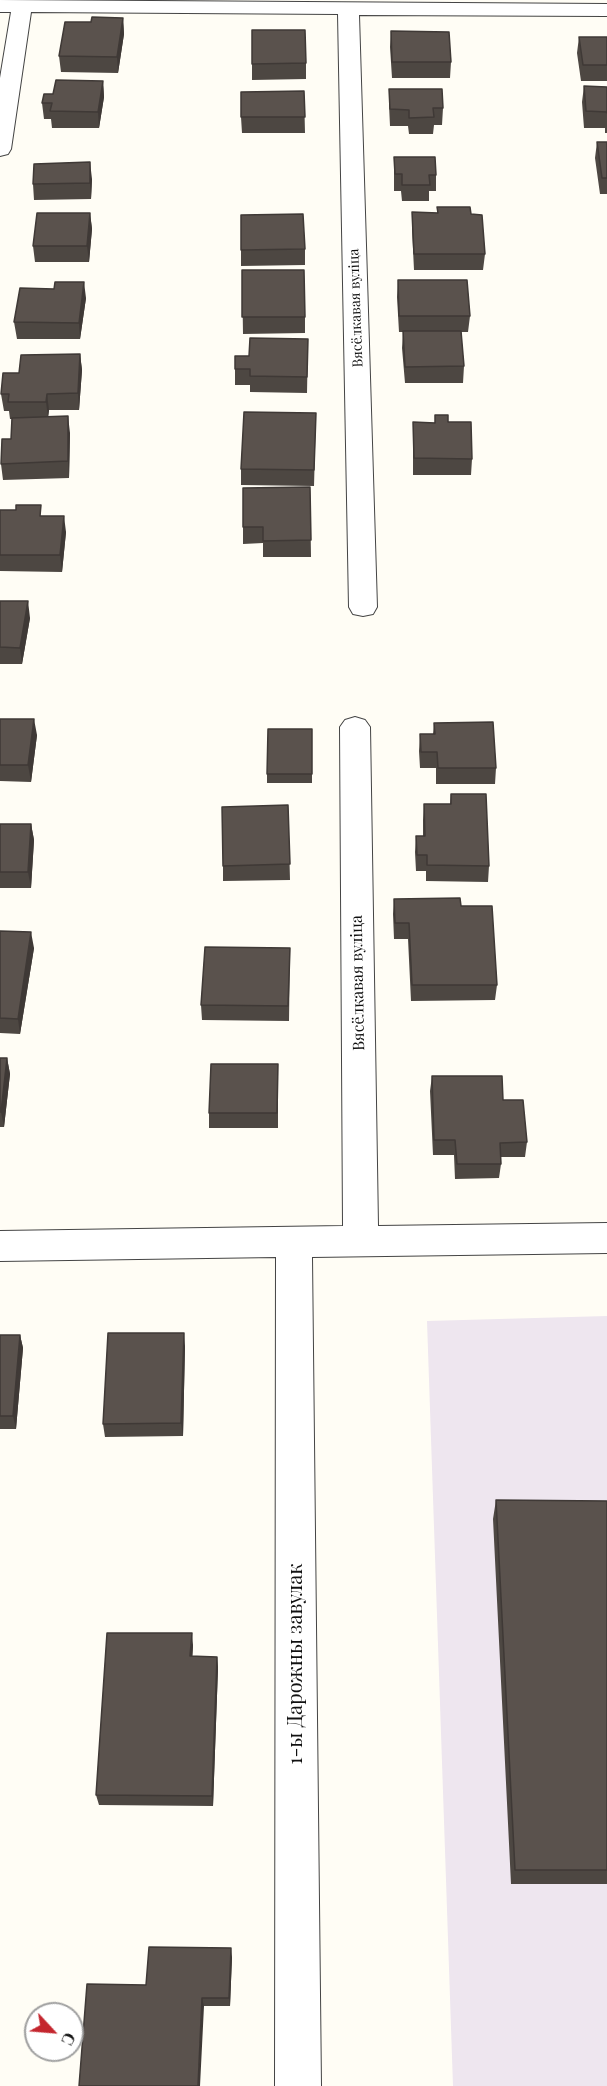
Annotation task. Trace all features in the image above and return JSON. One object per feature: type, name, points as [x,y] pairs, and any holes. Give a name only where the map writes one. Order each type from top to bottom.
[{"type":"street","points":[[0,149],[11,6],[607,10]]},
{"type":"street","name":"Вясёлкавая вуліца","points":[[348,9],[363,608]]},
{"type":"street","name":"Вясёлкавая вуліца","points":[[355,727],[361,1240]]},
{"type":"street","points":[[0,1246],[607,1238]]},
{"type":"street","name":"1-ы Дарожны завулак","points":[[294,1243],[298,2086]]},
{"type":"shaded area","points":[[607,1316],[607,2086],[453,2086],[427,1321]]},
{"type":"building","points":[[92,17],[123,18],[117,57],[59,56],[65,22],[91,22]]},
{"type":"building","points":[[252,30],[305,30],[306,63],[252,64]]},
{"type":"building","points":[[391,31],[449,32],[451,62],[392,62]]},
{"type":"building","points":[[579,37],[607,37],[607,65],[583,65]]},
{"type":"building","points":[[56,80],[103,81],[98,112],[50,111],[52,103],[42,103],[44,94],[53,94]]},
{"type":"building","points":[[584,86],[607,87],[607,112],[586,111]]},
{"type":"building","points":[[389,89],[442,89],[443,108],[433,108],[434,117],[409,118],[409,110],[390,109]]},
{"type":"building","points":[[304,91],[305,117],[241,117],[241,92]]},
{"type":"building","points":[[597,142],[607,142],[607,178],[602,178]]},
{"type":"building","points":[[394,157],[435,157],[436,175],[429,175],[430,185],[402,185],[402,174],[395,174]]},
{"type":"building","points":[[90,162],[90,183],[33,184],[34,164]]},
{"type":"building","points":[[437,207],[470,207],[471,214],[482,215],[485,254],[414,254],[412,212],[438,213]]},
{"type":"building","points":[[37,213],[90,213],[87,246],[33,246]]},
{"type":"building","points":[[303,214],[305,249],[241,250],[241,215]]},
{"type":"building","points":[[242,270],[304,270],[305,317],[242,317]]},
{"type":"building","points":[[398,280],[467,280],[470,316],[399,316]]},
{"type":"building","points":[[55,282],[84,282],[79,323],[14,322],[20,288],[54,289]]},
{"type":"building","points":[[403,331],[461,331],[464,366],[405,367]]},
{"type":"building","points":[[250,338],[308,339],[307,377],[250,376],[250,369],[235,369],[235,356],[249,356]]},
{"type":"building","points":[[80,354],[78,393],[47,394],[46,402],[8,402],[9,394],[1,394],[3,373],[19,373],[21,355]]},
{"type":"building","points":[[244,412],[316,413],[314,470],[241,469]]},
{"type":"building","points":[[435,415],[448,415],[448,422],[471,422],[472,459],[414,458],[413,422],[435,423]]},
{"type":"building","points":[[68,416],[68,461],[1,464],[2,439],[11,439],[12,418]]},
{"type":"building","points":[[310,487],[311,540],[263,541],[263,527],[243,527],[243,488]]},
{"type":"building","points":[[16,505],[41,505],[40,516],[64,516],[60,555],[0,555],[0,510],[16,510]]},
{"type":"building","points":[[0,601],[28,601],[20,648],[0,647]]},
{"type":"building","points":[[0,719],[34,719],[28,765],[0,765]]},
{"type":"building","points":[[493,722],[496,768],[438,768],[437,752],[421,752],[420,734],[435,734],[434,723]]},
{"type":"building","points":[[268,729],[312,729],[312,774],[267,774]]},
{"type":"building","points":[[451,794],[486,794],[489,866],[427,865],[427,855],[417,855],[416,836],[425,836],[424,804],[451,804]]},
{"type":"building","points":[[288,805],[290,864],[223,866],[222,807]]},
{"type":"building","points":[[0,824],[31,824],[28,872],[0,872]]},
{"type":"building","points":[[460,898],[461,906],[492,906],[497,985],[412,985],[409,923],[395,923],[394,899]]},
{"type":"building","points":[[0,931],[31,932],[18,1019],[0,1018]]},
{"type":"building","points":[[205,947],[290,948],[288,1006],[201,1005]]},
{"type":"building","points":[[0,1058],[7,1058],[1,1112],[0,1112]]},
{"type":"building","points":[[211,1064],[278,1064],[277,1113],[209,1113]]},
{"type":"building","points":[[432,1076],[502,1076],[503,1100],[523,1100],[527,1142],[500,1143],[501,1164],[457,1164],[455,1140],[434,1140]]},
{"type":"building","points":[[108,1333],[184,1333],[181,1423],[103,1424]]},
{"type":"building","points":[[0,1335],[20,1335],[13,1416],[0,1416]]},
{"type":"building","points":[[496,1500],[607,1501],[607,1870],[515,1870]]},
{"type":"building","points":[[107,1633],[192,1633],[190,1656],[217,1657],[212,1796],[96,1795]]},
{"type":"building","points":[[149,1947],[231,1948],[229,1998],[202,1998],[198,2086],[79,2086],[81,2062],[84,2062],[87,1984],[146,1985]]}]
